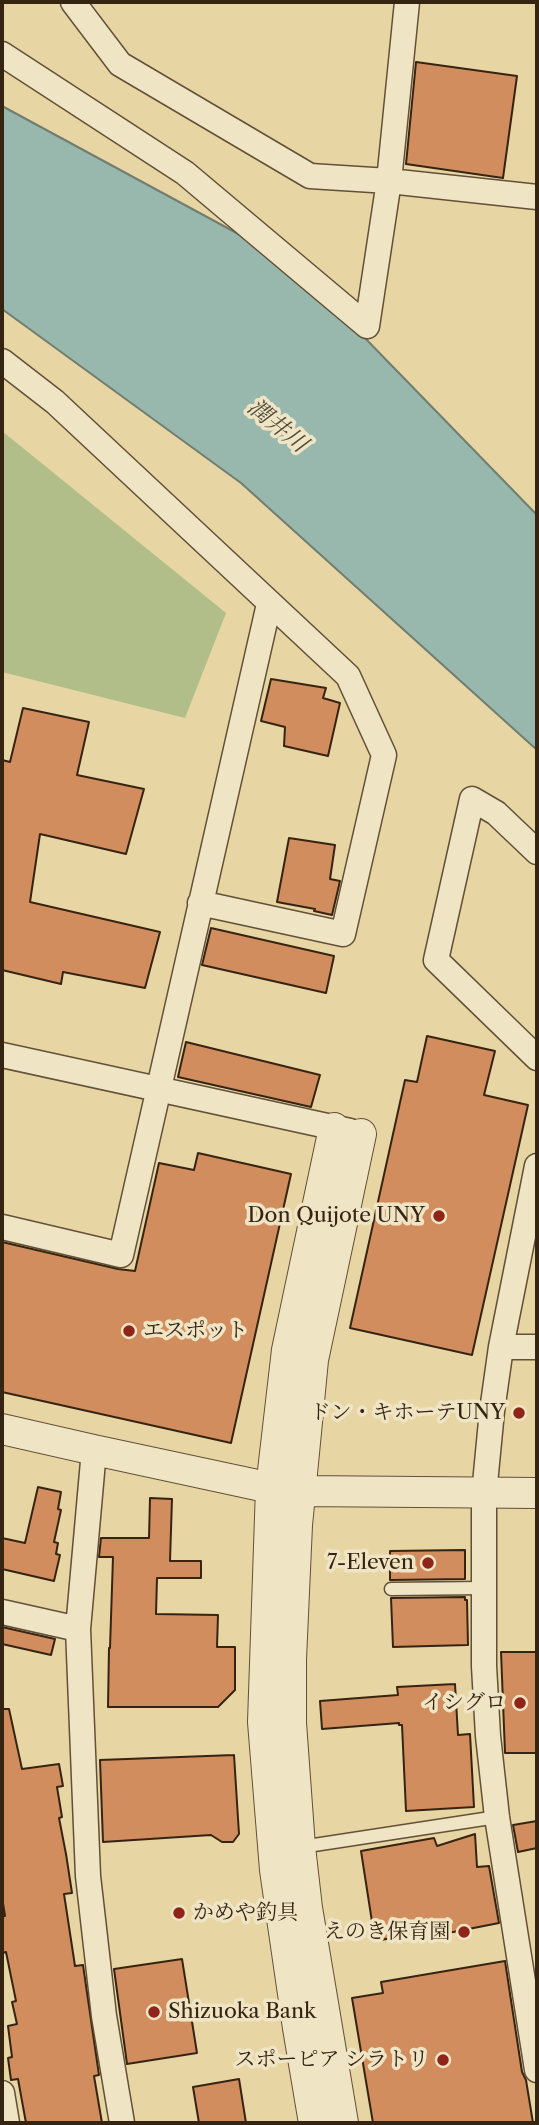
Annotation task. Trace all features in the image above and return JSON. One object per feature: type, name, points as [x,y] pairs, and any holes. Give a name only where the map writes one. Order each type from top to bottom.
[{"type":"street","points":[[73,2],[120,64],[310,176],[389,181],[537,197]]},
{"type":"street","points":[[2,54],[186,173],[367,326],[389,181],[407,2]]},
{"type":"street","points":[[2,361],[55,402],[348,676],[384,755],[343,934],[200,903]]},
{"type":"street","points":[[2,1227],[121,1255],[269,604]]},
{"type":"street","points":[[537,852],[496,813],[472,799],[436,960],[537,1058]]},
{"type":"street","points":[[2,1055],[348,1131]]},
{"type":"street","points":[[314,2123],[275,1870],[263,1721],[271,1488],[287,1350],[348,1131]]},
{"type":"street","points":[[343,2123],[307,1908],[291,1723],[296,1538],[313,1360],[348,1131]]},
{"type":"street","points":[[537,1166],[534,1198],[501,1347],[484,1494],[484,1666],[488,1736],[496,1817],[537,2070]]},
{"type":"street","points":[[501,1347],[537,1347]]},
{"type":"street","points":[[2,1429],[271,1488],[301,1491],[537,1493]]},
{"type":"street","points":[[94,1450],[78,1629],[88,1877],[104,2016],[122,2123]]},
{"type":"street","points":[[2,1612],[78,1629]]},
{"type":"street","points":[[2,2093],[7,2123]]},
{"type":"lane","points":[[391,1589],[484,1588]]},
{"type":"lane","points":[[300,1847],[496,1817]]},
{"type":"green space","points":[[2,431],[226,613],[185,718],[2,672]]},
{"type":"water","name":"潤井川","points":[[2,106],[292,263],[537,515],[537,750],[241,483],[2,309]]},
{"type":"building","points":[[416,62],[517,76],[503,178],[406,164]]},
{"type":"building","points":[[271,679],[326,688],[323,698],[340,703],[328,756],[284,746],[285,727],[261,721]]},
{"type":"building","points":[[23,708],[89,722],[77,775],[144,789],[126,854],[40,834],[30,902],[160,932],[145,988],[63,972],[61,984],[2,970],[2,760],[10,762]]},
{"type":"building","points":[[289,838],[335,845],[330,879],[340,881],[332,915],[277,902]]},
{"type":"building","points":[[211,928],[334,956],[326,993],[202,965]]},
{"type":"building","name":"Don Quijote UNY","points":[[427,1036],[495,1051],[484,1095],[528,1105],[472,1355],[350,1328],[405,1080],[417,1082]]},
{"type":"building","points":[[186,1042],[320,1075],[311,1107],[178,1077]]},
{"type":"building","name":"エスポット","points":[[198,1153],[291,1174],[231,1443],[2,1392],[2,1242],[135,1271],[159,1163],[194,1170]]},
{"type":"building","points":[[38,1487],[61,1492],[58,1509],[61,1510],[54,1542],[58,1543],[56,1554],[60,1555],[54,1581],[2,1569],[2,1538],[25,1543]]},
{"type":"building","points":[[150,1498],[172,1499],[170,1561],[201,1561],[201,1578],[157,1578],[156,1614],[218,1615],[217,1647],[235,1647],[235,1690],[218,1707],[108,1707],[113,1557],[99,1557],[101,1538],[149,1538]]},
{"type":"building","name":"7-Eleven","points":[[465,1550],[465,1579],[390,1580],[390,1551]]},
{"type":"building","points":[[465,1597],[468,1645],[393,1647],[391,1598]]},
{"type":"building","points":[[2,1627],[55,1639],[51,1655],[2,1644]]},
{"type":"building","name":"イシグロ","points":[[501,1652],[537,1652],[537,1753],[505,1753]]},
{"type":"building","points":[[455,1684],[458,1735],[470,1734],[474,1807],[406,1811],[402,1725],[399,1723],[322,1729],[320,1701],[398,1695],[397,1687]]},
{"type":"building","points":[[2,1709],[9,1709],[22,1769],[59,1764],[63,1786],[57,1787],[62,1817],[59,1818],[72,1893],[64,1894],[75,1966],[83,1965],[99,2075],[94,2076],[102,2123],[26,2123],[18,2079],[11,2080],[8,2058],[12,2057],[8,2026],[17,2024],[12,2002],[16,2001],[6,1952],[2,1953],[2,1916],[5,1916],[2,1897]]},
{"type":"building","points":[[234,1755],[239,1834],[233,1842],[222,1842],[211,1835],[103,1842],[100,1760]]},
{"type":"building","points":[[537,1821],[537,1848],[518,1852],[513,1825]]},
{"type":"building","points":[[475,1834],[477,1867],[489,1866],[499,1923],[438,1935],[437,1930],[375,1941],[361,1851],[434,1838],[437,1846]]},
{"type":"building","name":"Shizuoka Bank","points":[[182,1959],[197,2053],[127,2064],[114,1969]]},
{"type":"building","name":"スポーピア シラトリ","points":[[505,1961],[522,2072],[526,2080],[533,2123],[373,2123],[352,1998],[383,1993],[381,1982]]},
{"type":"building","points":[[239,2079],[246,2123],[199,2123],[193,2087]]},
{"type":"place","name":"Don Quijote UNY","points":[[439,1216]]},
{"type":"place","name":"エスポット","points":[[129,1331]]},
{"type":"place","name":"ドン・キホーテUNY","points":[[519,1413]]},
{"type":"place","name":"7-Eleven","points":[[428,1563]]},
{"type":"place","name":"イシグロ","points":[[520,1703]]},
{"type":"place","name":"かめや釣具","points":[[179,1913]]},
{"type":"place","name":"えのき保育園","points":[[464,1932]]},
{"type":"place","name":"Shizuoka Bank","points":[[154,2012]]},
{"type":"place","name":"スポーピア シラトリ","points":[[443,2060]]}]
